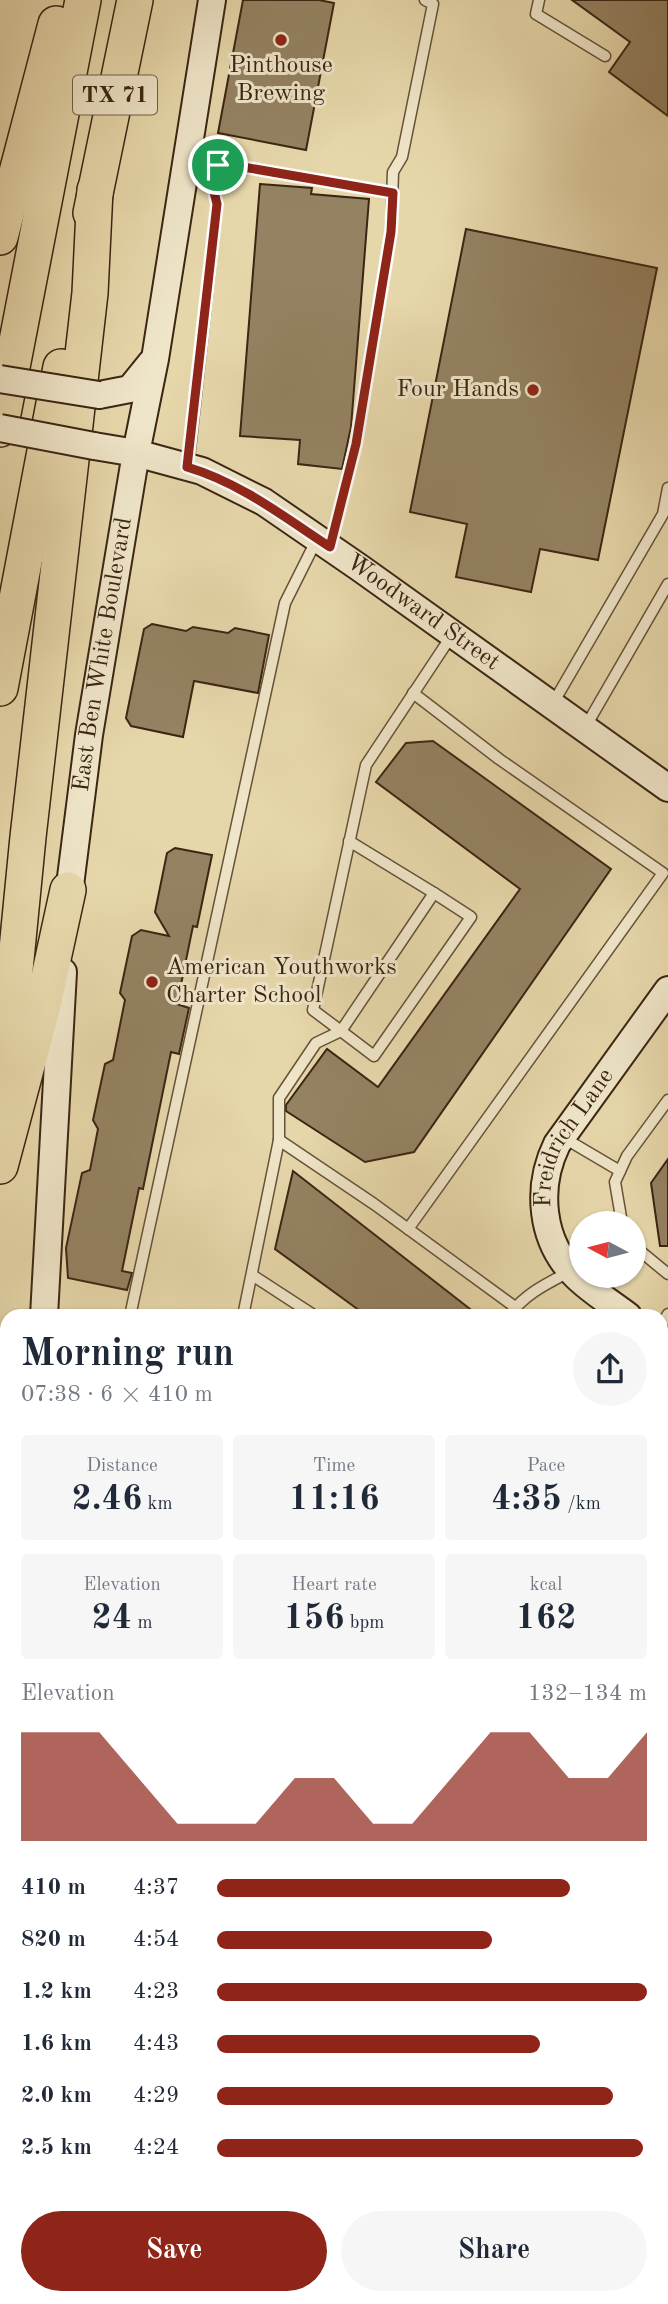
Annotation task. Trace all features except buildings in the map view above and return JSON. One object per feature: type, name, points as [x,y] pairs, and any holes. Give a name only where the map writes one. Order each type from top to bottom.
[{"type":"highway","points":[[0,237],[61,0]]},
{"type":"highway","name":"TX 71","points":[[0,428],[83,0]]},
{"type":"highway","name":"TX 71","points":[[0,688],[95,190],[135,0]]},
{"type":"highway","points":[[0,1123],[16,951],[90,293],[95,190]]},
{"type":"highway","points":[[0,1166],[42,1009],[68,890]]},
{"type":"main road","name":"East Ben White Boulevard","points":[[44,1309],[68,890],[89,735],[136,453],[155,359],[212,0]]},
{"type":"main road","points":[[0,379],[99,395],[130,389],[155,359]]},
{"type":"main road","name":"Woodward Street","points":[[0,428],[136,453],[187,467],[247,492],[324,543],[668,789]]},
{"type":"main road","name":"Freidrich Lane","points":[[569,1268],[553,1243],[544,1204],[548,1165],[562,1137],[668,990]]},
{"type":"main road","name":"Freidrich Lane","points":[[589,1288],[618,1309]]},
{"type":"lane","points":[[132,1309],[285,603],[324,543],[356,444],[391,232],[393,172],[402,157],[433,4],[425,0]]},
{"type":"lane","points":[[539,0],[536,14],[605,56]]},
{"type":"lane","points":[[187,467],[217,204],[212,187],[213,173],[218,165],[226,164],[393,193]]},
{"type":"lane","points":[[551,705],[663,514],[668,488]]},
{"type":"lane","points":[[584,729],[668,584]]},
{"type":"lane","points":[[349,841],[471,917],[374,1056],[313,1010],[349,841],[366,765],[452,634]]},
{"type":"lane","points":[[408,1228],[663,873],[499,759],[413,693]]},
{"type":"lane","points":[[248,1309],[251,1275],[279,1140],[279,1098],[316,1043],[341,1031],[435,893]]},
{"type":"lane","points":[[620,1211],[615,1182],[627,1156],[668,1100]]},
{"type":"lane","points":[[562,1137],[620,1171]]},
{"type":"lane","points":[[279,1140],[408,1228],[509,1309]]},
{"type":"lane","points":[[646,1256],[668,1274]]},
{"type":"lane","points":[[514,1309],[541,1286],[569,1272]]},
{"type":"lane","points":[[251,1275],[304,1309]]},
{"type":"place","name":"Pinthouse Brewing","points":[[281,40]]},
{"type":"place","name":"Four Hands","points":[[533,390]]},
{"type":"place","name":"American Youthworks Charter School","points":[[152,982]]},
{"type":"route","points":[[226,164],[393,193],[391,232],[356,444],[330,547],[247,492],[187,467],[217,204],[212,187],[213,173],[218,165],[226,164]]}]
